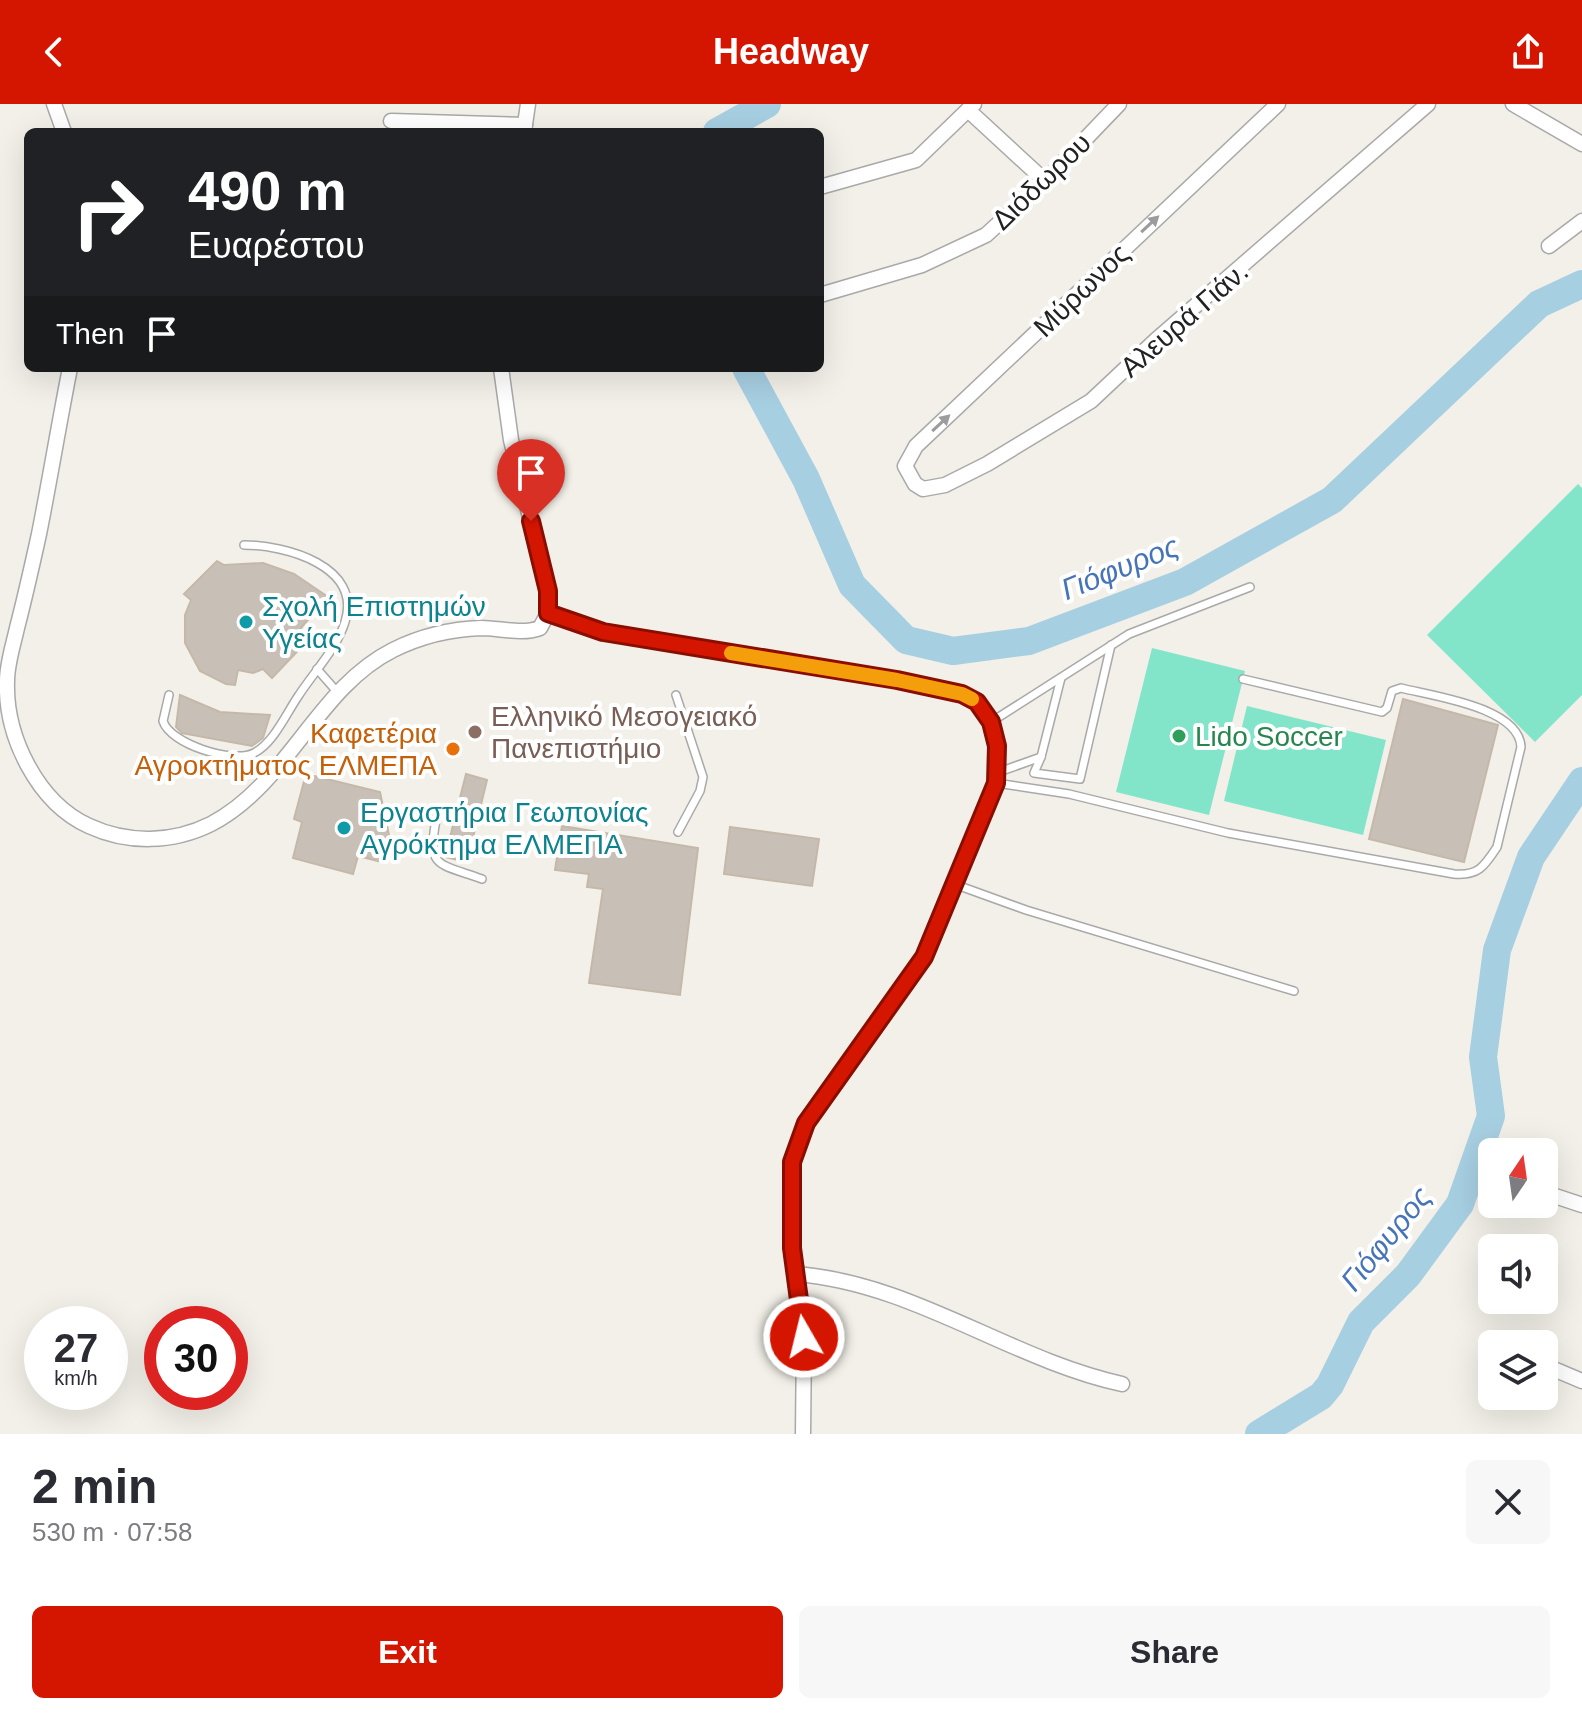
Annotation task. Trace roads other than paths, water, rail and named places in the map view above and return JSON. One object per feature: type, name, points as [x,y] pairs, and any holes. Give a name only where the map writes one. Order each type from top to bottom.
[{"type":"street","points":[[54,104],[63,128]]},
{"type":"street","points":[[524,128],[528,104]]},
{"type":"street","name":"Διόδωρου","points":[[824,294],[922,265],[978,240],[1045,181],[1119,104]]},
{"type":"street","name":"Μύρωνος","points":[[915,484],[905,466],[916,446],[1278,104]]},
{"type":"street","name":"Αλευρά Γιάν.","points":[[915,484],[923,489],[945,485],[1012,451],[1091,401],[1156,340],[1428,104]]},
{"type":"street","points":[[1513,104],[1582,144]]},
{"type":"street","points":[[824,186],[916,160],[971,107],[1045,181]]},
{"type":"street","points":[[391,121],[507,128]]},
{"type":"street","points":[[1549,246],[1582,221]]},
{"type":"street","points":[[69,372],[39,532],[6,681],[11,714],[32,774],[50,797],[76,820],[111,834],[150,839],[190,833],[224,817],[248,799],[339,694],[375,661],[414,641],[471,629],[537,630],[548,613],[548,591],[511,440],[502,372]]},
{"type":"street","points":[[548,613],[603,632],[897,680],[962,694],[977,702],[991,722],[997,746],[996,778],[924,957],[806,1123],[792,1162],[790,1188],[804,1337],[803,1434]]},
{"type":"street","points":[[1558,1197],[1582,1205]]},
{"type":"street","points":[[796,1274],[824,1276],[886,1292],[957,1319],[1085,1376],[1122,1384]]},
{"type":"street","points":[[1558,1371],[1582,1381]]},
{"type":"lane","points":[[169,695],[163,721],[172,735],[220,754],[245,756],[263,747],[339,637],[347,619],[346,595],[340,582],[299,554],[275,547],[244,545]]},
{"type":"lane","points":[[991,722],[1129,634],[1250,587]]},
{"type":"lane","points":[[1061,678],[1034,773],[1080,779],[1112,645]]},
{"type":"lane","points":[[317,669],[339,694]]},
{"type":"lane","points":[[996,778],[1228,833],[1454,874],[1471,875],[1479,872],[1488,862],[1497,847],[1521,747],[1520,736],[1511,724],[1485,710],[1401,688],[1392,691],[1387,708],[1382,712],[1243,679]]},
{"type":"lane","points":[[676,695],[703,777],[700,791],[678,832]]},
{"type":"lane","points":[[996,778],[1041,757]]},
{"type":"lane","points":[[437,814],[431,848],[434,858],[441,865],[482,879]]},
{"type":"lane","points":[[954,884],[1026,910],[1294,991]]},
{"type":"waterway","name":"Γιόφυρος","points":[[724,128],[767,104]]},
{"type":"waterway","name":"Γιόφυρος","points":[[748,372],[806,479],[852,585],[906,640],[953,651],[1029,641],[1185,582],[1332,500],[1539,304],[1582,284]]},
{"type":"waterway","name":"Γιόφυρος","points":[[1259,1434],[1321,1396],[1330,1385],[1361,1322],[1408,1275],[1460,1204],[1491,1116],[1483,1057],[1497,950],[1531,857],[1582,781]]},
{"type":"place","name":"Σχολή Επιστημών Υγείας","points":[[246,622]]},
{"type":"place","name":"Ελληνικό Μεσογειακό Πανεπιστήμιο","points":[[475,732]]},
{"type":"place","name":"Lido Soccer","points":[[1179,736]]},
{"type":"place","name":"Καφετέρια Αγροκτήματος ΕΛΜΕΠΑ","points":[[453,749]]},
{"type":"place","name":"Εργαστήρια Γεωπονίας Αγρόκτημα ΕΛΜΕΠΑ","points":[[344,828]]}]
